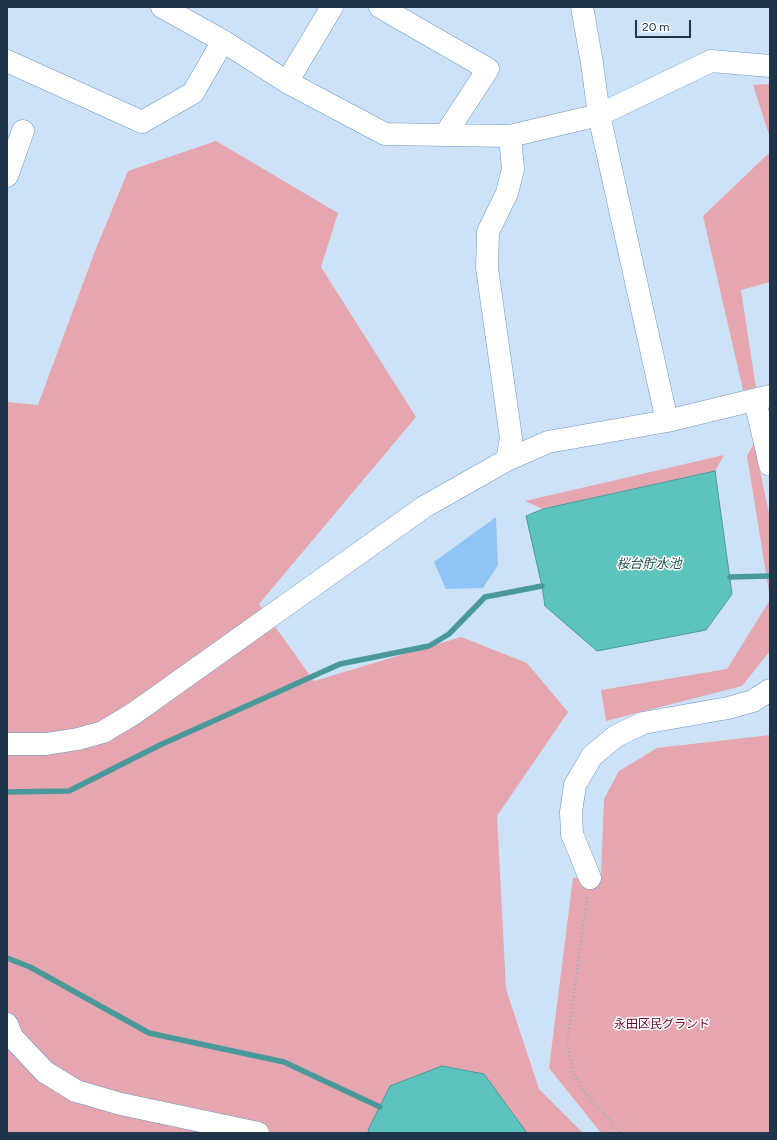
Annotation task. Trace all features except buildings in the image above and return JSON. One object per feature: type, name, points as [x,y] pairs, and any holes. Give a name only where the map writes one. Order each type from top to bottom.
[{"type":"street","points":[[162,7],[223,41],[287,82],[385,134],[510,136],[599,115],[711,61],[770,66]]},
{"type":"street","points":[[287,82],[332,7]]},
{"type":"street","points":[[380,7],[488,69],[445,135]]},
{"type":"street","points":[[582,7],[599,115],[666,421]]},
{"type":"street","points":[[7,61],[142,122],[193,92],[223,41]]},
{"type":"street","points":[[7,176],[23,131]]},
{"type":"street","points":[[507,460],[511,438],[486,268],[488,232],[507,193],[513,169],[510,136]]},
{"type":"street","points":[[7,744],[46,744],[78,739],[103,732],[133,714],[424,507],[507,460],[548,442],[666,421],[763,398],[770,465]]},
{"type":"street","points":[[590,878],[572,834],[571,812],[575,785],[592,756],[616,736],[643,723],[728,708],[753,700],[770,690]]},
{"type":"street","points":[[7,1024],[12,1037],[44,1072],[76,1091],[121,1104],[258,1133]]},
{"type":"path","points":[[590,878],[567,1043],[573,1072],[584,1092],[621,1133]]},
{"type":"green space","points":[[770,84],[770,138],[753,85]]},
{"type":"green space","points":[[216,141],[338,213],[321,267],[416,417],[259,604],[314,681],[461,637],[527,663],[568,712],[497,816],[506,989],[539,1089],[583,1133],[7,1133],[7,402],[38,405],[95,251],[128,171]]},
{"type":"green space","points":[[770,152],[770,282],[741,290],[756,388],[743,390],[703,216]]},
{"type":"green space","points":[[754,443],[770,518],[770,598],[747,456]]},
{"type":"green space","points":[[724,455],[715,471],[543,509],[525,501]]},
{"type":"green space","points":[[770,600],[770,651],[742,686],[606,721],[601,690],[727,669]]},
{"type":"green space","name":"永田区民グランド","points":[[770,735],[770,1133],[601,1133],[549,1068],[573,878],[601,878],[604,799],[619,771],[657,748]]},
{"type":"water","name":"桜台貯水池","points":[[715,471],[732,594],[706,630],[597,651],[545,606],[526,516],[543,509]]},
{"type":"water","points":[[442,1066],[484,1074],[527,1133],[369,1133],[368,1130],[390,1086]]},
{"type":"waterway","points":[[730,577],[770,576]]},
{"type":"waterway","points":[[7,792],[69,791],[160,745],[340,664],[429,646],[449,634],[485,597],[542,586]]},
{"type":"waterway","points":[[7,958],[30,967],[149,1033],[284,1062],[380,1107]]}]
